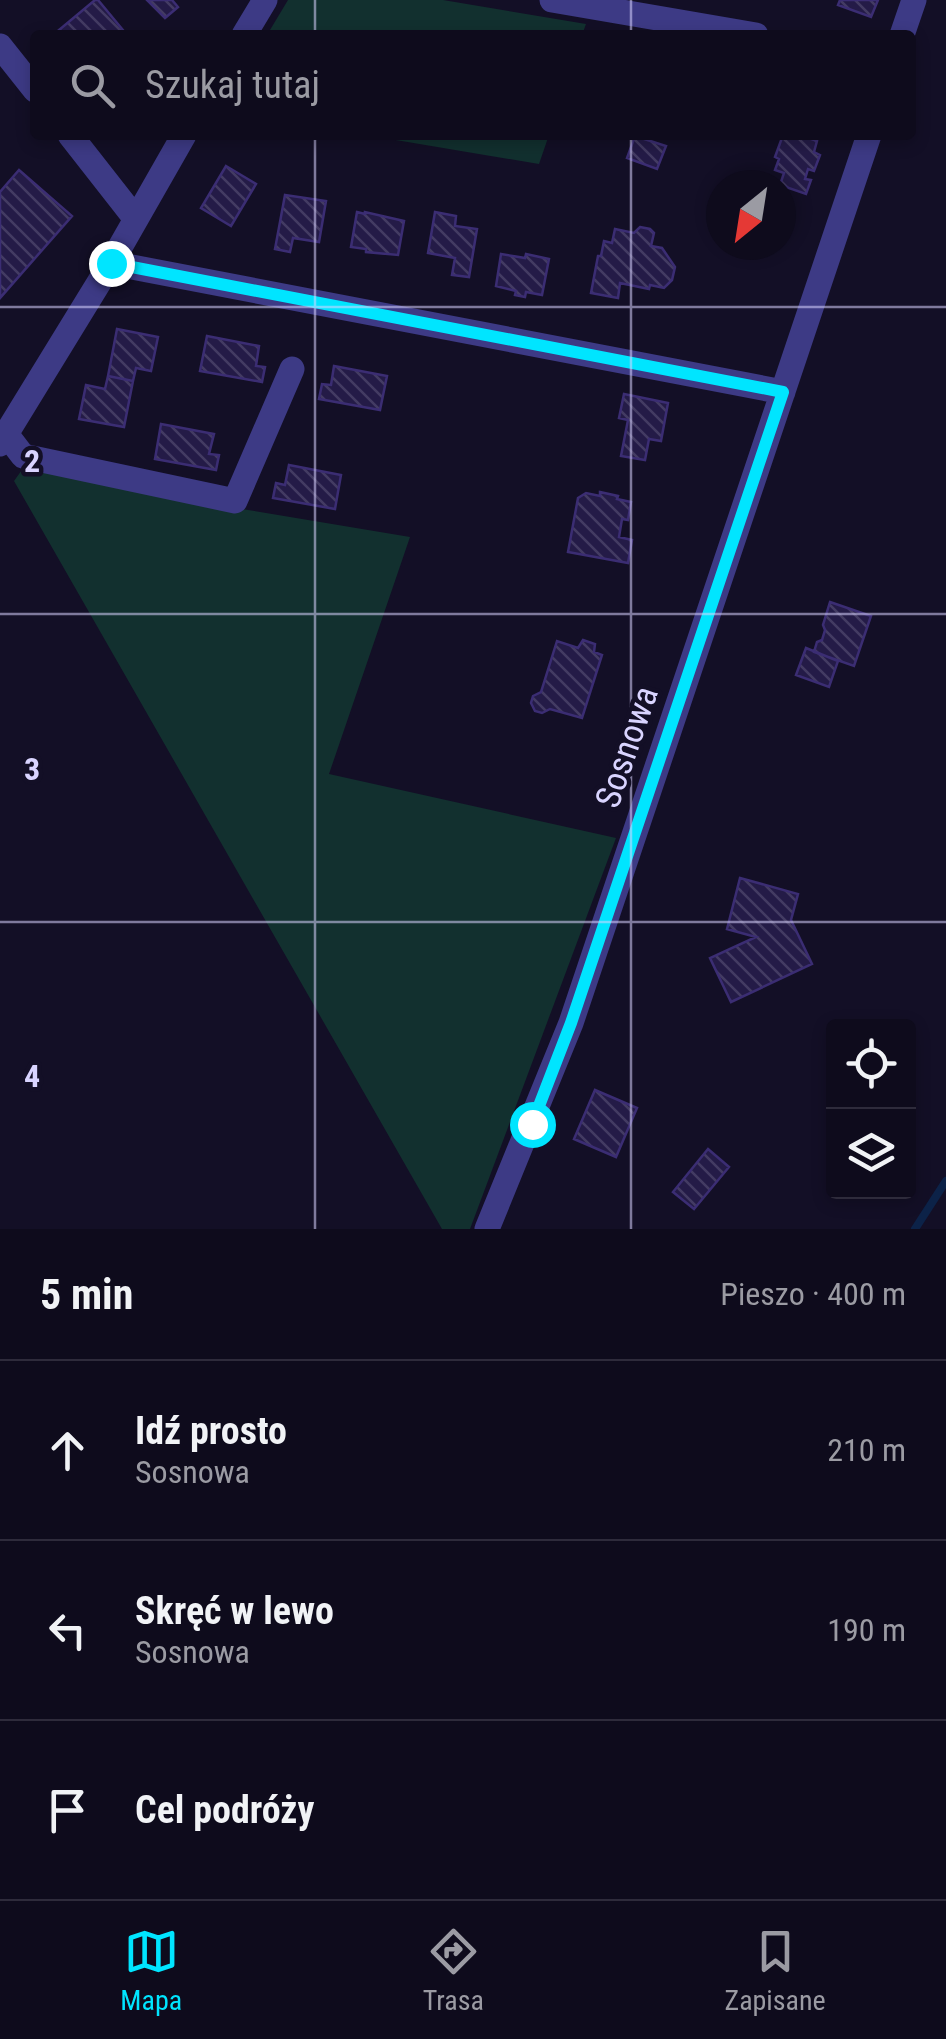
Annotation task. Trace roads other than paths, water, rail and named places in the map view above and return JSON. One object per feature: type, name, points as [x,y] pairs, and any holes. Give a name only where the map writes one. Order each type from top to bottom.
[{"type":"street","points":[[247,30],[265,0]]},
{"type":"street","points":[[552,0],[727,30]]},
{"type":"street","points":[[904,30],[914,0]]},
{"type":"street","points":[[0,46],[30,84]]},
{"type":"street","points":[[74,140],[135,218]]},
{"type":"street","points":[[181,140],[3,439],[23,456],[235,501],[292,370]]},
{"type":"street","name":"Sosnowa","points":[[487,1229],[571,1023],[867,140]]},
{"type":"street","points":[[111,263],[783,392]]},
{"type":"waterway","points":[[915,1229],[946,1181]]}]
